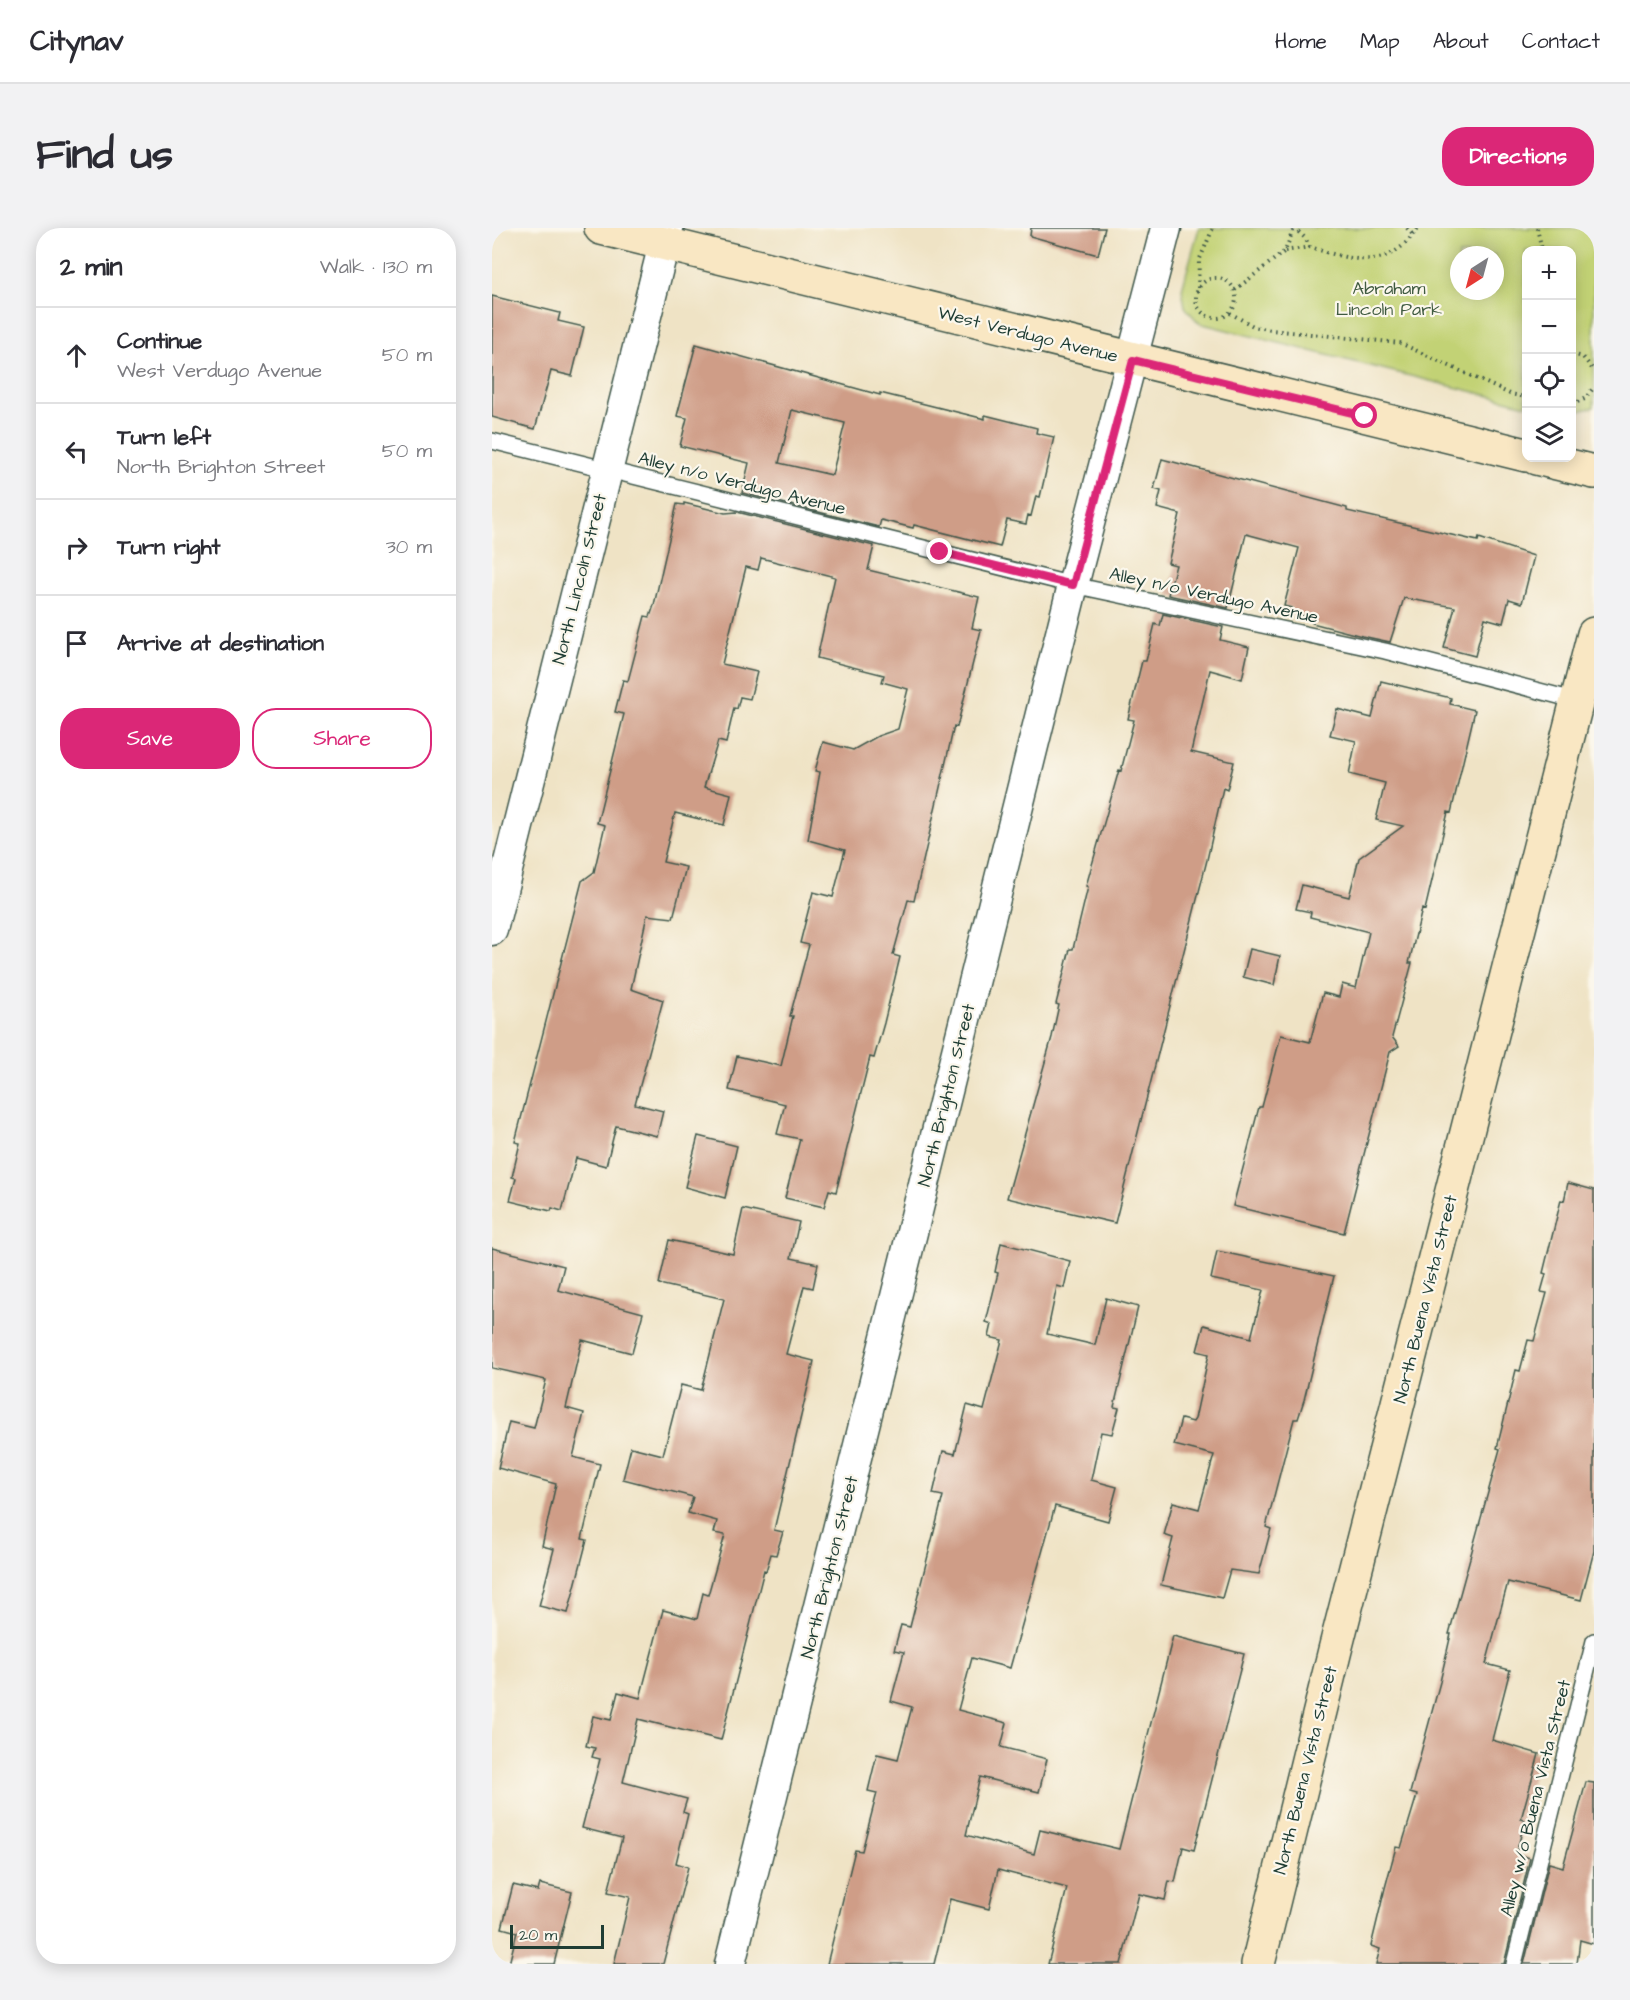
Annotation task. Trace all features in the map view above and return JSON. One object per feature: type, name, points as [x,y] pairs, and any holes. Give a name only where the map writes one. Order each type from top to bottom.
[{"type":"main road","name":"West Verdugo Avenue","points":[[601,228],[667,236],[1133,360],[1522,454]]},
{"type":"main road","points":[[1553,462],[1594,472]]},
{"type":"main road","name":"North Buena Vista Street","points":[[1258,1964],[1341,1626],[1594,634]]},
{"type":"street","name":"North Brighton Street","points":[[730,1964],[1073,585],[1166,228]]},
{"type":"street","name":"North Lincoln Street","points":[[492,930],[667,236]]},
{"type":"lane","name":"Alley n/o Verdugo Avenue","points":[[492,441],[1073,585],[1385,651],[1578,701]]},
{"type":"lane","name":"Alley w/o Buena Vista Street","points":[[1514,1964],[1594,1641]]},
{"type":"path","points":[[1198,289],[1207,280],[1220,279],[1235,290],[1236,304],[1230,313],[1215,319],[1202,313],[1196,302],[1199,261],[1213,228]]},
{"type":"path","points":[[1285,251],[1294,228],[1305,238],[1310,247]]},
{"type":"path","points":[[1407,228],[1413,235]]},
{"type":"path","points":[[1235,290],[1285,251],[1310,247],[1339,256],[1378,259],[1396,253],[1406,246],[1418,228]]},
{"type":"path","points":[[1537,228],[1541,246]]},
{"type":"path","points":[[1230,313],[1253,326],[1271,330],[1400,343],[1510,394],[1522,396]]},
{"type":"path","points":[[1576,355],[1583,357],[1594,370]]},
{"type":"path","points":[[1576,402],[1585,399],[1594,387]]},
{"type":"green space","name":"Abraham Lincoln Park","points":[[1199,228],[1594,228],[1594,407],[1576,412],[1576,246],[1522,246],[1522,404],[1199,323],[1185,307],[1182,289]]},
{"type":"building","points":[[1031,228],[1105,228],[1098,255],[1030,236]]},
{"type":"building","points":[[492,296],[560,313],[558,321],[584,327],[572,376],[551,371],[535,429],[492,417]]},
{"type":"building","points":[[696,344],[880,395],[880,393],[985,419],[985,415],[1037,428],[1036,433],[1054,437],[1040,497],[1036,496],[1031,516],[1028,515],[1026,524],[1007,520],[1000,547],[914,525],[913,528],[881,520],[879,527],[742,493],[749,463],[680,446],[687,418],[677,416]],"holes":[[[792,410],[845,423],[832,475],[779,463]]]},
{"type":"building","points":[[1162,459],[1347,508],[1347,511],[1478,541],[1479,538],[1534,556],[1522,603],[1509,599],[1503,623],[1485,618],[1475,656],[1444,648],[1455,607],[1404,598],[1390,642],[1362,636],[1312,623],[1313,618],[1291,612],[1292,608],[1284,606],[1299,548],[1246,534],[1228,608],[1168,595],[1176,565],[1168,563],[1180,514],[1157,508],[1161,491],[1154,489]]},
{"type":"building","points":[[684,503],[725,513],[737,512],[874,546],[868,570],[979,597],[972,628],[981,630],[957,727],[954,726],[914,901],[908,900],[893,955],[900,957],[884,1023],[874,1058],[870,1057],[836,1192],[829,1190],[824,1207],[785,1198],[800,1139],[777,1134],[785,1104],[729,1090],[737,1056],[781,1066],[793,1016],[790,1016],[809,945],[800,943],[813,892],[833,897],[845,850],[808,840],[820,772],[815,771],[823,742],[853,750],[878,736],[898,729],[908,689],[882,682],[884,675],[817,658],[835,577],[761,558],[758,570],[746,567],[722,664],[757,672],[750,699],[740,697],[737,709],[734,708],[726,743],[718,741],[704,787],[731,794],[724,825],[675,813],[663,862],[686,867],[673,918],[647,915],[631,989],[663,1000],[635,1104],[663,1111],[657,1136],[616,1126],[606,1166],[576,1158],[562,1211],[552,1208],[551,1211],[510,1201],[516,1178],[512,1177],[520,1143],[515,1142],[582,881],[594,872],[605,825],[597,823],[624,714],[615,712],[623,680],[628,681],[645,616],[650,617],[654,605],[677,504],[684,505]]},
{"type":"building","points":[[1163,614],[1223,627],[1220,640],[1249,647],[1242,679],[1210,670],[1191,752],[1234,762],[1227,790],[1223,788],[1207,860],[1115,1223],[1007,1198],[1052,1037],[1059,1005],[1056,1004],[1070,949],[1073,949],[1088,887],[1086,886],[1134,720],[1128,719],[1142,661],[1146,661],[1155,624],[1160,626]]},
{"type":"building","points":[[1381,681],[1451,698],[1450,704],[1475,710],[1451,813],[1448,812],[1425,910],[1422,909],[1409,963],[1412,963],[1392,1037],[1399,1046],[1390,1052],[1344,1233],[1233,1206],[1281,1035],[1310,1042],[1323,993],[1339,997],[1342,984],[1356,988],[1369,932],[1310,917],[1311,912],[1296,909],[1302,885],[1349,897],[1359,858],[1403,826],[1376,820],[1385,783],[1349,774],[1356,741],[1330,735],[1337,709],[1372,718]]},
{"type":"building","points":[[1250,949],[1280,956],[1274,985],[1243,977]]},
{"type":"building","points":[[698,1136],[737,1146],[725,1198],[685,1187]]},
{"type":"building","points":[[1568,1183],[1594,1190],[1594,1551],[1581,1600],[1508,1582],[1486,1664],[1510,1670],[1492,1740],[1539,1754],[1521,1819],[1525,1820],[1516,1854],[1530,1858],[1504,1964],[1376,1964],[1380,1949],[1371,1946],[1385,1888],[1396,1847],[1401,1848],[1417,1795],[1410,1793],[1440,1682],[1451,1634],[1449,1634],[1500,1449],[1497,1448],[1516,1370],[1520,1371],[1528,1340],[1534,1341],[1547,1293],[1541,1292],[1546,1274],[1543,1273],[1561,1200],[1564,1201]]},
{"type":"building","points":[[743,1209],[799,1222],[791,1258],[818,1264],[813,1288],[804,1286],[786,1354],[814,1361],[774,1530],[783,1532],[776,1555],[771,1554],[766,1571],[764,1570],[721,1740],[638,1719],[623,1782],[687,1799],[683,1812],[688,1814],[676,1863],[688,1867],[663,1964],[614,1964],[630,1897],[608,1892],[622,1838],[582,1828],[600,1759],[592,1757],[595,1748],[586,1746],[593,1716],[611,1720],[618,1692],[640,1698],[663,1610],[697,1619],[703,1593],[708,1595],[725,1535],[714,1533],[717,1521],[688,1513],[693,1497],[623,1479],[631,1447],[663,1455],[681,1385],[701,1390],[724,1299],[659,1284],[669,1240],[733,1254]]},
{"type":"building","points":[[1001,1243],[1070,1261],[1064,1288],[1057,1286],[1047,1334],[1095,1345],[1106,1298],[1138,1307],[1114,1407],[1119,1408],[1112,1434],[1101,1432],[1091,1480],[1117,1487],[1108,1521],[1055,1506],[1010,1668],[972,1658],[958,1710],[1007,1723],[1001,1747],[1047,1759],[1039,1792],[980,1777],[966,1835],[1034,1854],[1040,1830],[1119,1849],[1173,1636],[1244,1654],[1194,1850],[1183,1847],[1175,1882],[1169,1881],[1165,1900],[1139,1894],[1121,1964],[1048,1964],[1067,1888],[998,1870],[989,1909],[950,1899],[934,1964],[827,1964],[855,1850],[862,1851],[877,1793],[868,1791],[877,1754],[898,1759],[912,1707],[891,1701],[904,1652],[894,1650],[901,1625],[910,1627],[943,1496],[933,1494],[943,1451],[955,1454],[967,1405],[984,1410],[1002,1340],[989,1337],[992,1324],[986,1322],[998,1273],[995,1272]]},
{"type":"building","points":[[492,1248],[564,1266],[558,1290],[643,1313],[632,1353],[582,1340],[566,1408],[584,1413],[573,1457],[600,1464],[582,1539],[587,1540],[568,1613],[539,1606],[554,1549],[542,1546],[556,1484],[498,1468],[509,1422],[534,1428],[546,1380],[492,1368]]},
{"type":"building","points":[[1217,1251],[1334,1276],[1304,1400],[1298,1419],[1294,1419],[1266,1527],[1271,1529],[1259,1574],[1230,1570],[1222,1598],[1161,1585],[1173,1538],[1164,1535],[1173,1502],[1199,1509],[1214,1455],[1174,1445],[1181,1419],[1193,1422],[1195,1419],[1209,1354],[1197,1351],[1204,1325],[1251,1338],[1263,1290],[1211,1279]]},
{"type":"building","points":[[1586,1782],[1594,1783],[1594,1944],[1580,1940],[1577,1964],[1524,1964],[1549,1863],[1563,1867]]},
{"type":"building","points":[[540,1884],[572,1892],[554,1964],[509,1964],[517,1932],[502,1928],[513,1885],[538,1891]]},
{"type":"route","points":[[940,552],[1073,585],[1133,360],[1365,416]]}]
